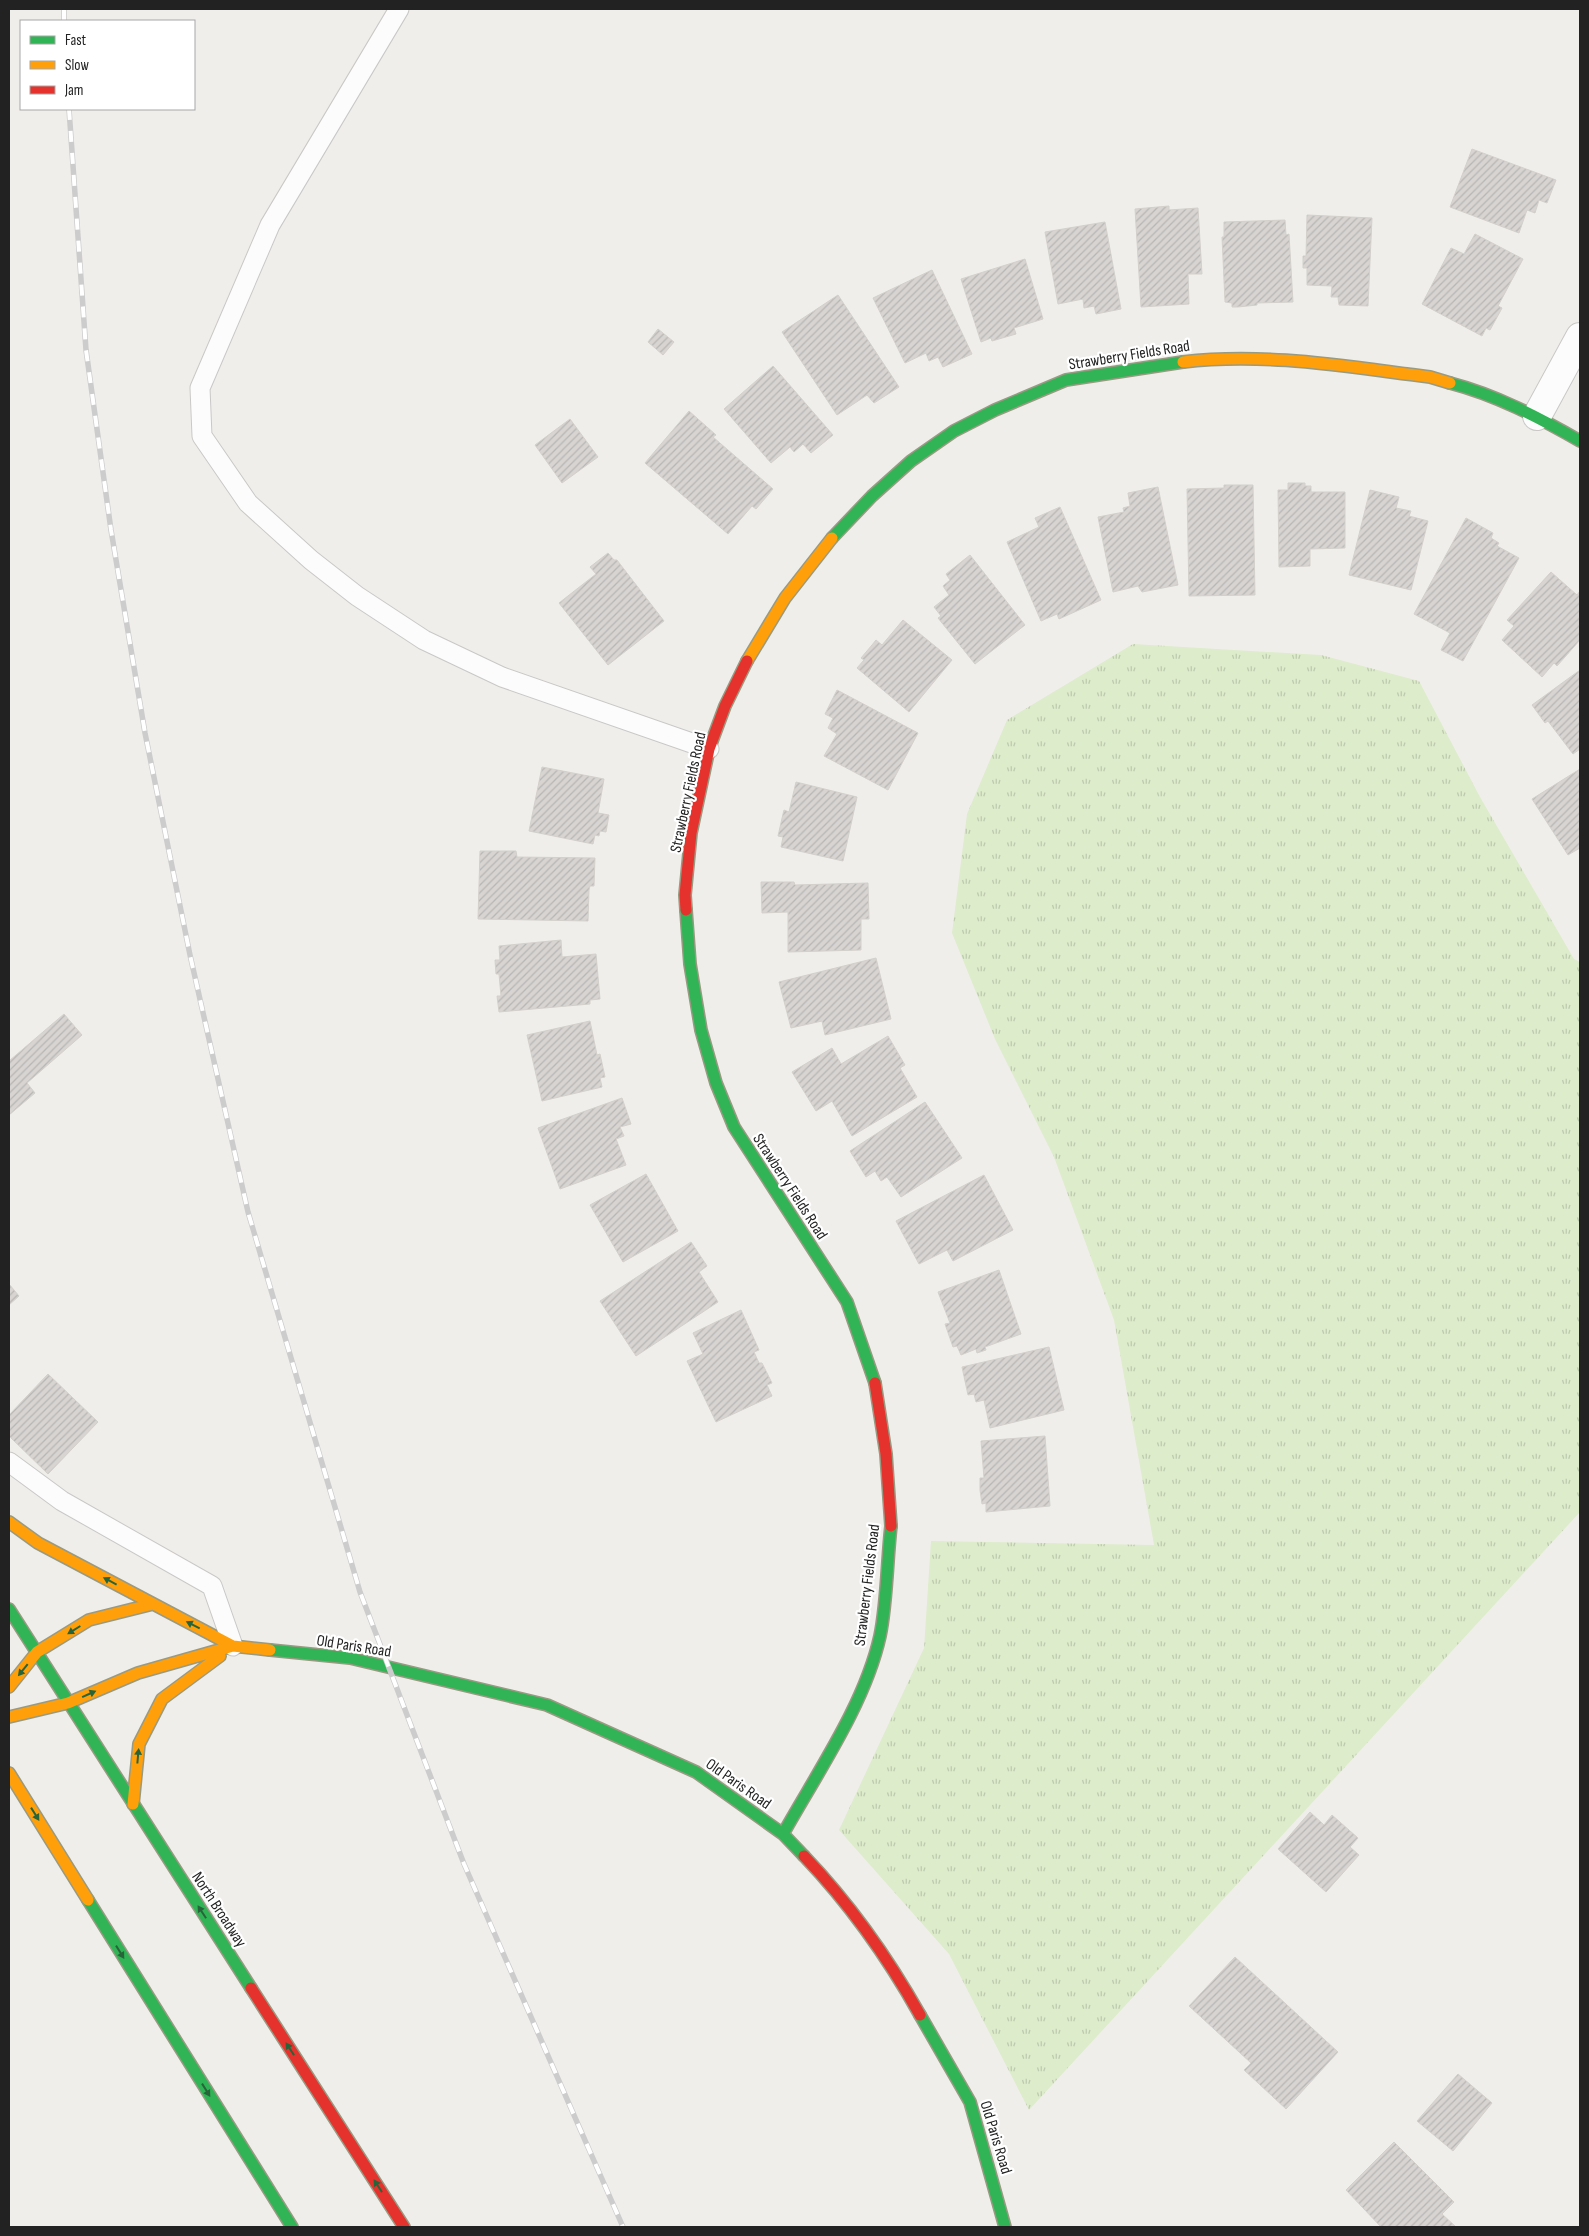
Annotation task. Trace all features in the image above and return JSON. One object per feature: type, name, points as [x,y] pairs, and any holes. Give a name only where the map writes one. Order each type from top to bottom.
[{"type":"main road","name":"Strawberry Fields Road","points":[[782,1834],[858,1701],[874,1656],[880,1634],[890,1524],[886,1454],[875,1381],[847,1302],[734,1127],[716,1083],[701,1030],[690,964],[685,895],[691,834],[709,749],[725,706],[754,647],[786,598],[830,540],[872,496],[911,461],[954,431],[995,410],[1066,380],[1154,365],[1213,358],[1275,358],[1430,377],[1473,389],[1537,416],[1580,441]]},
{"type":"main road","name":"Old Paris Road","points":[[9,1522],[38,1543],[234,1646]]},
{"type":"main road","points":[[9,1687],[37,1652],[89,1620],[153,1604]]},
{"type":"main road","name":"North Broadway","points":[[9,1609],[404,2227]]},
{"type":"main road","name":"Old Paris Road","points":[[9,1717],[68,1703],[138,1672],[234,1646],[350,1658],[547,1705],[696,1772],[782,1834],[823,1876],[895,1970],[970,2102],[1004,2227]]},
{"type":"main road","points":[[133,1804],[139,1744],[162,1699],[234,1646]]},
{"type":"main road","points":[[9,1772],[292,2227]]},
{"type":"street","points":[[1537,416],[1580,337]]},
{"type":"lane","points":[[399,9],[270,225],[200,388],[202,436],[248,503],[318,566],[357,596],[424,640],[502,677],[709,749]]},
{"type":"lane","points":[[9,1462],[62,1501],[212,1586],[234,1646]]},
{"type":"green space","points":[[1133,644],[1321,655],[1419,681],[1480,797],[1574,959],[1580,962],[1580,1512],[1029,2110],[949,1954],[839,1830],[924,1648],[931,1541],[1154,1545],[1114,1320],[1054,1157],[995,1039],[952,933],[967,814],[1007,720]]},
{"type":"building","points":[[1472,149],[1556,180],[1547,203],[1539,200],[1535,213],[1527,210],[1519,233],[1450,207]]},
{"type":"building","points":[[1169,206],[1169,210],[1198,208],[1202,274],[1188,274],[1189,304],[1141,307],[1135,209]]},
{"type":"building","points":[[1307,215],[1372,218],[1368,306],[1339,305],[1338,297],[1331,297],[1332,286],[1307,285],[1307,268],[1303,268],[1303,256],[1306,256]]},
{"type":"building","points":[[1285,220],[1286,235],[1289,234],[1293,302],[1257,303],[1257,305],[1232,307],[1232,303],[1225,302],[1222,237],[1224,237],[1224,222]]},
{"type":"building","points":[[1105,222],[1121,309],[1096,314],[1094,306],[1084,308],[1083,299],[1058,304],[1045,232]]},
{"type":"building","points":[[1475,234],[1523,259],[1498,306],[1502,308],[1501,310],[1490,330],[1486,328],[1482,336],[1422,304],[1451,248],[1464,254]]},
{"type":"building","points":[[1025,259],[1043,319],[1014,328],[1016,334],[992,341],[991,338],[981,342],[961,279]]},
{"type":"building","points":[[932,270],[972,354],[943,367],[938,357],[929,361],[926,353],[905,363],[873,298]]},
{"type":"building","points":[[838,295],[899,387],[874,403],[867,395],[837,415],[782,332]]},
{"type":"building","points":[[658,329],[674,342],[663,355],[648,342]]},
{"type":"building","points":[[773,366],[833,435],[811,453],[803,444],[794,452],[790,447],[771,463],[724,409]]},
{"type":"building","points":[[689,411],[716,435],[713,437],[773,489],[756,509],[752,506],[728,534],[645,463]]},
{"type":"building","points":[[570,419],[598,457],[562,483],[535,445]]},
{"type":"building","points":[[1288,483],[1305,483],[1305,486],[1311,486],[1311,492],[1345,492],[1345,548],[1310,549],[1310,566],[1279,567],[1278,490],[1288,490]]},
{"type":"building","points":[[1224,485],[1253,485],[1255,595],[1189,596],[1187,489],[1224,488]]},
{"type":"building","points":[[1158,487],[1178,585],[1142,592],[1138,586],[1113,592],[1098,517],[1124,512],[1123,508],[1130,506],[1128,493]]},
{"type":"building","points":[[1370,490],[1399,497],[1396,508],[1411,511],[1409,516],[1428,521],[1411,590],[1349,575]]},
{"type":"building","points":[[1060,507],[1101,600],[1059,619],[1057,614],[1041,621],[1007,542],[1039,527],[1035,518]]},
{"type":"building","points":[[1466,518],[1493,533],[1491,538],[1499,543],[1497,546],[1519,558],[1463,661],[1441,650],[1450,633],[1414,614]]},
{"type":"building","points":[[608,553],[614,560],[617,560],[664,621],[608,665],[559,603],[596,574],[590,567]]},
{"type":"building","points":[[970,555],[1025,625],[975,664],[938,618],[941,616],[934,607],[949,595],[943,586],[950,580],[946,574]]},
{"type":"building","points":[[1551,572],[1577,595],[1580,591],[1580,640],[1557,666],[1554,663],[1542,677],[1502,640],[1514,626],[1507,620]]},
{"type":"building","points":[[903,620],[952,660],[909,712],[857,668],[864,660],[861,658],[876,640],[882,645]]},
{"type":"building","points":[[1580,670],[1580,749],[1573,754],[1548,721],[1545,723],[1532,705]]},
{"type":"building","points":[[837,690],[918,733],[888,790],[824,756],[837,734],[828,728],[833,718],[825,714]]},
{"type":"building","points":[[542,767],[604,779],[598,813],[609,815],[606,832],[600,831],[599,836],[595,835],[593,844],[529,831]]},
{"type":"building","points":[[1580,769],[1580,848],[1568,855],[1532,799]]},
{"type":"building","points":[[796,782],[857,797],[843,861],[781,847],[783,837],[778,836],[783,814],[784,810],[789,812]]},
{"type":"building","points":[[480,851],[516,851],[517,857],[595,858],[594,886],[590,886],[589,890],[588,921],[478,919]]},
{"type":"building","points":[[761,882],[794,882],[795,885],[868,883],[869,919],[861,919],[861,950],[788,952],[788,912],[762,913]]},
{"type":"building","points":[[561,940],[562,957],[596,954],[600,999],[590,1000],[590,1004],[499,1012],[497,996],[501,996],[499,974],[496,974],[495,960],[500,960],[499,946]]},
{"type":"building","points":[[876,958],[891,1019],[825,1035],[822,1021],[791,1028],[779,982]]},
{"type":"building","points":[[64,1014],[82,1035],[27,1083],[35,1093],[9,1115],[9,1061]]},
{"type":"building","points":[[590,1021],[597,1055],[600,1054],[605,1077],[600,1078],[602,1087],[542,1101],[527,1035]]},
{"type":"building","points":[[888,1036],[905,1065],[900,1068],[917,1097],[852,1136],[832,1101],[816,1111],[792,1072],[832,1048],[841,1064]]},
{"type":"building","points":[[622,1098],[631,1124],[620,1127],[624,1136],[616,1139],[626,1165],[560,1189],[538,1128]]},
{"type":"building","points":[[925,1102],[962,1158],[901,1197],[887,1177],[881,1181],[875,1171],[866,1177],[850,1151]]},
{"type":"building","points":[[646,1174],[678,1231],[623,1262],[590,1205]]},
{"type":"building","points":[[984,1175],[1013,1230],[953,1261],[947,1250],[919,1264],[896,1221]]},
{"type":"building","points":[[691,1242],[707,1266],[699,1272],[718,1302],[636,1356],[600,1301]]},
{"type":"building","points":[[999,1270],[1021,1334],[985,1347],[986,1350],[977,1353],[976,1349],[961,1355],[957,1346],[953,1347],[945,1324],[950,1323],[938,1292]]},
{"type":"building","points":[[9,1284],[19,1296],[9,1305]]},
{"type":"building","points":[[741,1310],[759,1350],[754,1352],[772,1383],[767,1385],[772,1396],[716,1422],[687,1361],[703,1354],[693,1333]]},
{"type":"building","points":[[1049,1347],[1064,1410],[990,1428],[984,1400],[976,1402],[974,1394],[968,1395],[962,1367]]},
{"type":"building","points":[[48,1374],[98,1422],[48,1474],[9,1436],[9,1415]]},
{"type":"building","points":[[1045,1436],[1050,1506],[986,1512],[986,1503],[982,1504],[980,1490],[980,1478],[984,1478],[981,1441]]},
{"type":"building","points":[[1310,1812],[1324,1825],[1332,1815],[1358,1838],[1350,1847],[1359,1855],[1326,1892],[1278,1849]]},
{"type":"building","points":[[1235,1957],[1338,2052],[1286,2109],[1244,2070],[1251,2063],[1189,2006]]},
{"type":"building","points":[[1458,2074],[1492,2103],[1453,2151],[1417,2121]]},
{"type":"building","points":[[1394,2142],[1454,2202],[1442,2214],[1456,2227],[1381,2227],[1346,2190]]},
{"type":"railway","points":[[64,9],[64,20]]},
{"type":"railway","points":[[69,110],[86,350],[111,530],[145,733],[190,955],[248,1212],[360,1592],[464,1864],[623,2227]]},
{"type":"traffic: fast","points":[[832,538],[872,496],[911,461],[954,431],[995,410],[1066,380],[1183,362]]},
{"type":"traffic: fast","points":[[1450,383],[1484,394],[1516,408],[1580,441]]},
{"type":"traffic: fast","points":[[686,910],[690,964],[701,1030],[716,1083],[734,1127],[847,1302],[875,1383]]},
{"type":"traffic: fast","points":[[783,1834],[839,1738],[873,1662],[880,1636],[886,1596],[891,1526]]},
{"type":"traffic: fast","points":[[9,1609],[251,1988]]},
{"type":"traffic: fast","points":[[270,1650],[350,1658],[547,1705],[696,1772],[783,1834],[804,1856]]},
{"type":"traffic: fast","points":[[88,1900],[292,2227]]},
{"type":"traffic: fast","points":[[920,2015],[970,2102],[1005,2227]]},
{"type":"traffic: slow","points":[[1183,362],[1214,359],[1307,362],[1430,377],[1450,383]]},
{"type":"traffic: slow","points":[[747,661],[785,598],[832,538]]},
{"type":"traffic: slow","points":[[9,1522],[38,1543],[233,1646],[270,1650]]},
{"type":"traffic: slow","points":[[9,1687],[37,1652],[89,1620],[153,1604]]},
{"type":"traffic: slow","points":[[9,1717],[68,1703],[138,1673],[233,1646]]},
{"type":"traffic: slow","points":[[133,1804],[139,1744],[162,1699],[220,1656]]},
{"type":"traffic: slow","points":[[9,1773],[88,1900]]},
{"type":"traffic: jam","points":[[686,910],[685,895],[691,833],[709,749],[725,706],[747,661]]},
{"type":"traffic: jam","points":[[875,1383],[886,1454],[891,1526]]},
{"type":"traffic: jam","points":[[804,1856],[837,1893],[867,1932],[895,1973],[920,2015]]},
{"type":"traffic: jam","points":[[251,1988],[404,2227]]}]
